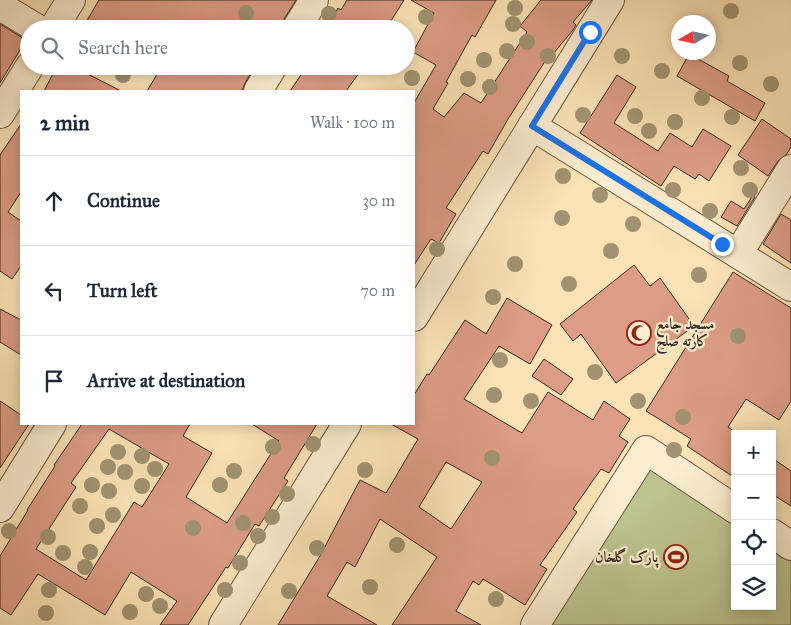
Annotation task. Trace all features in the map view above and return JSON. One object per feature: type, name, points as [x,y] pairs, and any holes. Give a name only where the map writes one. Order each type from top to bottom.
[{"type":"street","points":[[60,20],[72,0]]},
{"type":"street","points":[[302,20],[314,0]]},
{"type":"street","points":[[415,315],[610,0]]},
{"type":"street","points":[[0,6],[23,20]]},
{"type":"street","points":[[0,114],[24,75]]},
{"type":"street","points":[[259,90],[268,75]]},
{"type":"street","points":[[532,126],[791,287]]},
{"type":"street","points":[[738,254],[791,169]]},
{"type":"street","points":[[0,508],[51,425]]},
{"type":"street","points":[[223,625],[347,425]]},
{"type":"street","points":[[535,625],[646,450],[731,506]]},
{"type":"street","points":[[776,537],[791,546]]},
{"type":"green space","name":"پارک گلخان","points":[[649,468],[731,520],[731,610],[776,610],[776,551],[791,560],[791,625],[549,625]]},
{"type":"building","points":[[99,0],[296,0],[284,20],[87,20]]},
{"type":"building","points":[[347,0],[404,0],[392,20],[331,20],[338,8],[341,10]]},
{"type":"building","points":[[411,0],[496,0],[475,37],[472,35],[433,109],[444,117],[464,93],[481,103],[527,32],[520,26],[541,0],[592,0],[573,22],[576,25],[573,30],[553,54],[551,52],[488,154],[483,151],[446,208],[456,214],[439,243],[431,239],[415,263],[415,101],[436,65],[415,53],[415,48],[434,13]]},
{"type":"building","points":[[0,24],[20,36],[20,50],[0,83]]},
{"type":"building","points":[[686,60],[700,60],[729,76],[727,81],[765,103],[755,121],[677,76]]},
{"type":"building","points":[[52,75],[90,75],[119,90],[45,90]]},
{"type":"building","points":[[157,75],[250,75],[242,90],[148,90]]},
{"type":"building","points":[[301,75],[358,75],[347,90],[291,90]]},
{"type":"building","points":[[617,75],[636,87],[614,123],[658,151],[670,133],[692,147],[703,129],[731,146],[709,181],[699,174],[695,179],[674,166],[661,186],[580,133]]},
{"type":"building","points":[[762,119],[791,139],[791,147],[768,176],[738,155]]},
{"type":"building","points":[[20,125],[20,194],[8,212],[20,220],[20,267],[12,279],[0,271],[0,155]]},
{"type":"building","points":[[753,195],[755,197],[737,226],[721,217],[731,201],[744,209]]},
{"type":"building","points":[[781,214],[791,220],[791,263],[763,244]]},
{"type":"building","points":[[634,265],[650,286],[660,278],[694,326],[616,383],[581,334],[573,341],[560,324]]},
{"type":"building","points":[[733,272],[791,308],[791,401],[779,420],[746,399],[728,427],[732,430],[731,475],[687,446],[691,439],[646,411]]},
{"type":"building","points":[[507,298],[552,325],[530,364],[499,346],[464,399],[522,433],[548,392],[593,420],[604,401],[630,419],[619,436],[628,442],[609,473],[601,469],[573,509],[577,512],[540,565],[547,569],[525,605],[483,579],[479,585],[473,581],[456,611],[481,625],[392,625],[437,557],[380,519],[355,567],[347,562],[327,596],[377,625],[278,625],[320,556],[360,480],[386,493],[418,439],[393,425],[415,425],[415,393],[465,320],[486,334]],"holes":[[[446,462],[482,482],[451,529],[419,507]]]},
{"type":"building","points":[[0,309],[20,319],[20,354],[0,342]]},
{"type":"building","points":[[544,359],[573,379],[561,395],[532,376]]},
{"type":"building","points":[[0,401],[20,414],[20,425],[28,425],[0,468]]},
{"type":"building","points":[[81,425],[189,425],[183,436],[212,453],[186,497],[227,523],[279,441],[254,425],[316,425],[284,478],[288,481],[259,526],[255,524],[228,568],[226,567],[188,625],[160,625],[177,601],[131,572],[105,615],[38,574],[11,615],[0,608],[0,556]],"holes":[[[109,429],[169,464],[142,507],[134,502],[86,580],[36,549],[76,487],[71,483]]]},
{"type":"building","points":[[776,461],[791,471],[791,506],[776,497]]},
{"type":"place","name":"مسجد جامع کارته صلح","points":[[639,333]]},
{"type":"place","name":"پارک گلخان","points":[[676,557]]},
{"type":"route","points":[[590,32],[532,126],[722,244]]}]
